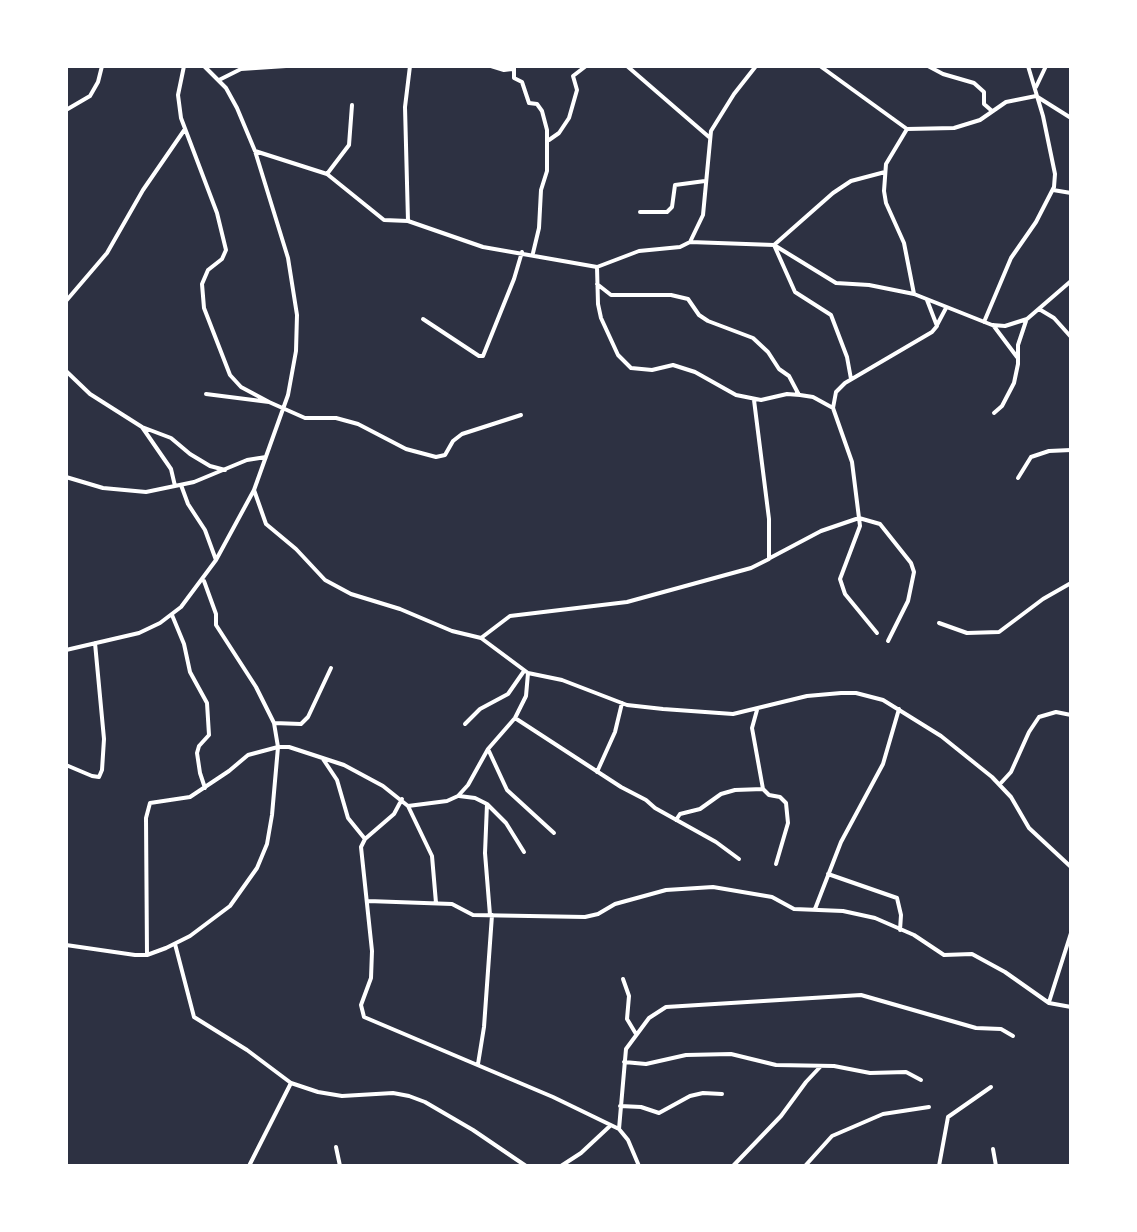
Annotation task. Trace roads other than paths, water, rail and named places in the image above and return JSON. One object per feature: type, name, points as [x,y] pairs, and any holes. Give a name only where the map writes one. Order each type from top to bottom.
[{"type":"street","points":[[66,110],[90,96],[98,82],[102,66]]},
{"type":"street","points":[[184,66],[178,95],[181,118],[217,213],[226,250],[222,259],[208,270],[202,284],[204,308],[230,375],[241,387],[305,418],[336,418],[358,424],[406,448],[435,458],[445,455],[453,441],[462,434],[521,415]]},
{"type":"street","points":[[66,650],[139,633],[172,615],[203,580],[254,490],[283,407],[296,351],[297,315],[288,258],[255,151],[237,108],[219,80],[204,66]]},
{"type":"street","points":[[219,80],[241,69],[286,66]]},
{"type":"street","points":[[408,221],[405,107],[410,66]]},
{"type":"street","points":[[491,66],[504,70],[513,67],[514,78],[522,82],[529,103],[537,104],[542,111],[548,140],[539,228],[533,253]]},
{"type":"street","points":[[548,140],[559,133],[569,118],[577,90],[573,76],[586,66]]},
{"type":"street","points":[[627,66],[709,137]]},
{"type":"street","points":[[690,242],[703,215],[709,137],[729,102],[756,66]]},
{"type":"street","points":[[820,66],[907,129],[954,128],[980,120],[1006,102],[1036,96],[1071,118]]},
{"type":"street","points":[[928,66],[943,75],[974,83],[984,92],[984,104],[992,111]]},
{"type":"street","points":[[984,322],[1011,258],[1036,222],[1053,190],[1055,174],[1036,96],[1036,87],[1028,66]]},
{"type":"street","points":[[1036,87],[1046,66]]},
{"type":"street","points":[[327,174],[348,145],[352,105]]},
{"type":"street","points":[[66,301],[107,253],[143,190],[185,128]]},
{"type":"street","points":[[907,129],[889,155],[885,172],[886,203],[904,243],[914,294]]},
{"type":"street","points":[[255,151],[327,174],[350,190],[384,220],[408,221],[483,247],[533,253],[597,267],[639,251],[680,247],[690,242],[774,245],[836,283],[869,285],[914,294],[992,325],[1011,325],[1027,319],[1071,281]]},
{"type":"street","points":[[774,245],[851,181],[885,172]]},
{"type":"street","points":[[640,212],[667,212],[672,207],[675,185],[705,181]]},
{"type":"street","points":[[1053,190],[1071,193]]},
{"type":"street","points":[[774,245],[795,292],[831,315],[847,357],[851,379]]},
{"type":"street","points":[[423,319],[478,356],[483,356],[514,279],[522,252]]},
{"type":"street","points":[[597,267],[602,318],[618,355],[631,368],[642,371],[673,365],[684,367],[720,388],[754,400],[787,394],[800,395],[813,397],[832,408]]},
{"type":"street","points":[[597,284],[611,295],[671,295],[688,299],[699,315],[708,321],[753,338],[768,352],[779,369],[789,376],[800,395]]},
{"type":"street","points":[[927,300],[937,326]]},
{"type":"street","points":[[877,633],[845,594],[840,579],[842,568],[859,530],[859,518],[852,462],[832,408],[836,392],[851,379],[928,335],[937,326],[946,308]]},
{"type":"street","points":[[1039,309],[1054,318],[1071,337]]},
{"type":"street","points":[[994,413],[1009,395],[1017,373],[1021,331],[1027,319]]},
{"type":"street","points":[[992,325],[1017,357]]},
{"type":"street","points":[[66,371],[90,394],[142,427],[171,438],[210,466],[227,470]]},
{"type":"street","points":[[206,394],[269,402]]},
{"type":"street","points":[[754,400],[768,507],[770,559]]},
{"type":"street","points":[[142,427],[171,469],[175,486]]},
{"type":"street","points":[[1018,478],[1031,457],[1049,451],[1071,450]]},
{"type":"street","points":[[66,477],[122,491],[146,492],[181,485],[227,470],[248,460],[266,457]]},
{"type":"street","points":[[181,485],[188,504],[205,530],[216,560]]},
{"type":"street","points":[[254,490],[267,524],[296,549],[325,579],[351,594],[400,609],[452,631],[482,638],[526,672],[562,680],[622,704],[733,714],[807,696],[841,693],[868,695],[899,709],[941,736],[999,784],[1029,828],[1071,867]]},
{"type":"street","points":[[482,638],[507,617],[518,614],[627,602],[751,568],[821,531],[859,518],[880,524],[911,563],[914,572],[908,600],[888,641]]},
{"type":"street","points":[[66,945],[147,955],[175,944],[230,906],[257,868],[267,844],[273,815],[278,747],[274,723],[256,687],[216,625],[216,614],[203,580]]},
{"type":"street","points":[[939,623],[967,633],[999,632],[1043,599],[1071,583]]},
{"type":"street","points":[[172,615],[184,644],[190,672],[207,703],[209,735],[199,746],[197,753],[205,788]]},
{"type":"street","points":[[66,765],[99,777],[102,770],[104,739],[95,643]]},
{"type":"street","points":[[274,723],[301,724],[308,717],[331,668]]},
{"type":"street","points":[[408,806],[447,801],[458,796],[468,785],[488,748],[515,718],[526,696],[526,672]]},
{"type":"street","points":[[465,724],[480,709],[508,694],[526,672]]},
{"type":"street","points":[[597,772],[615,732],[622,704]]},
{"type":"street","points":[[815,909],[841,842],[884,764],[899,709]]},
{"type":"street","points":[[757,710],[752,728],[763,789],[769,795],[780,797],[786,803],[788,823],[776,864]]},
{"type":"street","points":[[999,784],[1011,772],[1029,732],[1040,717],[1056,712],[1071,715]]},
{"type":"street","points":[[515,718],[597,772],[739,859]]},
{"type":"street","points":[[147,955],[147,807],[159,801],[190,797],[248,755],[278,747],[289,747],[360,773],[402,799],[408,806],[432,856],[436,903]]},
{"type":"street","points":[[488,748],[507,790],[554,833]]},
{"type":"street","points":[[323,759],[337,780],[348,818],[365,839]]},
{"type":"street","points":[[676,820],[680,814],[700,809],[720,794],[735,790],[763,789]]},
{"type":"street","points":[[458,796],[475,798],[487,804],[506,824],[524,852]]},
{"type":"street","points":[[402,799],[394,814],[365,839],[361,847],[372,951],[371,978],[361,1005],[364,1017],[368,1021],[477,1064],[619,1129],[628,1140],[639,1166]]},
{"type":"street","points":[[477,1064],[484,1027],[491,915],[485,854],[487,804]]},
{"type":"street","points":[[828,874],[897,898],[901,915],[900,930]]},
{"type":"street","points":[[368,901],[452,904],[473,915],[585,917],[615,904],[666,890],[704,886],[763,895],[794,909],[815,909],[867,916],[914,935],[944,955],[972,954],[1005,972],[1049,1003],[1071,1007]]},
{"type":"street","points":[[1071,912],[1071,923]]},
{"type":"street","points":[[1049,1003],[1051,989],[1071,933]]},
{"type":"street","points":[[175,944],[194,1017],[247,1050],[291,1083],[318,1092],[342,1096],[393,1093],[426,1102],[526,1166]]},
{"type":"street","points":[[623,980],[629,996],[627,1019],[636,1034]]},
{"type":"street","points":[[619,1129],[626,1049],[649,1018],[666,1007],[861,995],[976,1028],[1001,1029],[1013,1036]]},
{"type":"street","points":[[624,1062],[646,1064],[686,1055],[731,1054],[776,1065],[852,1068],[870,1073],[906,1072],[921,1080]]},
{"type":"street","points":[[733,1166],[781,1116],[806,1082],[822,1066]]},
{"type":"street","points":[[249,1166],[291,1083]]},
{"type":"street","points":[[939,1166],[948,1117],[991,1087]]},
{"type":"street","points":[[620,1106],[641,1107],[659,1113],[690,1096],[703,1093],[722,1094]]},
{"type":"street","points":[[805,1166],[832,1136],[883,1114],[929,1107]]},
{"type":"street","points":[[561,1166],[581,1153],[611,1125]]},
{"type":"street","points":[[336,1147],[340,1166]]},
{"type":"street","points":[[993,1149],[996,1166]]}]
